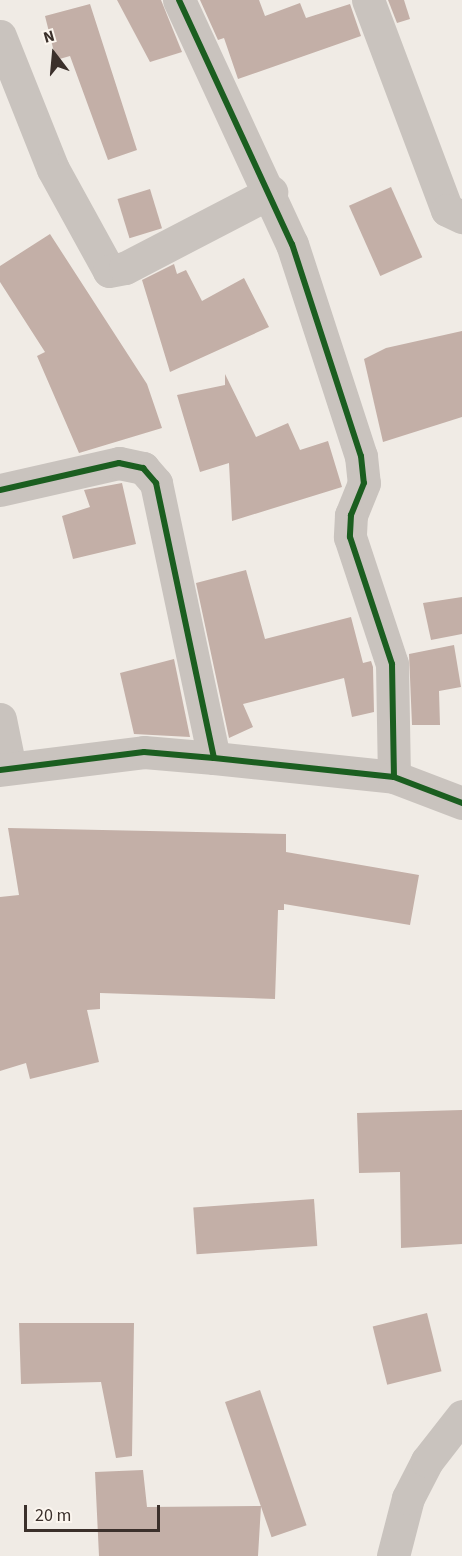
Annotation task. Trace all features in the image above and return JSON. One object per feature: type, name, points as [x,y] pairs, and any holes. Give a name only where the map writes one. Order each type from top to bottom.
[{"type":"street","points":[[179,0],[271,192],[361,456],[364,483],[351,515],[350,537],[392,664],[394,777]]},
{"type":"street","points":[[368,0],[447,210],[462,217]]},
{"type":"street","points":[[0,36],[53,169],[109,271],[125,268],[271,192]]},
{"type":"street","points":[[0,490],[119,464],[143,468],[156,483],[214,758]]},
{"type":"street","points":[[0,719],[5,769],[144,753],[214,758],[394,777],[462,804]]},
{"type":"street","points":[[393,1556],[408,1498],[427,1461],[462,1416]]},
{"type":"building","points":[[117,0],[161,0],[182,52],[150,62]]},
{"type":"building","points":[[200,0],[259,0],[265,16],[300,3],[306,18],[350,4],[361,36],[238,79],[224,38],[218,40]]},
{"type":"building","points":[[388,0],[404,0],[410,19],[397,23]]},
{"type":"building","points":[[90,4],[137,150],[108,160],[70,56],[56,60],[45,16]]},
{"type":"building","points":[[391,187],[422,257],[380,276],[349,206]]},
{"type":"building","points":[[150,189],[162,228],[129,238],[117,199]]},
{"type":"building","points":[[50,234],[147,384],[162,428],[79,453],[37,356],[45,352],[0,282],[0,266]]},
{"type":"building","points":[[174,264],[177,274],[186,270],[202,301],[244,278],[269,327],[170,372],[142,280]]},
{"type":"building","points":[[462,331],[462,417],[383,442],[364,359],[386,348]]},
{"type":"building","points":[[225,374],[256,437],[288,423],[300,450],[328,441],[342,487],[232,521],[229,463],[200,472],[177,395],[225,385]]},
{"type":"building","points":[[122,483],[136,544],[73,559],[62,516],[90,507],[84,490]]},
{"type":"building","points":[[246,570],[265,639],[351,617],[363,663],[371,661],[373,667],[374,712],[352,717],[344,678],[243,704],[253,727],[229,738],[196,583]]},
{"type":"building","points":[[462,597],[462,634],[431,640],[423,603]]},
{"type":"building","points":[[454,645],[461,687],[439,691],[440,725],[412,725],[409,654]]},
{"type":"building","points":[[174,659],[190,737],[134,734],[120,673]]},
{"type":"building","points":[[8,828],[286,834],[286,852],[419,875],[410,925],[284,904],[284,910],[278,910],[275,999],[100,993],[100,1009],[87,1010],[99,1062],[30,1079],[26,1063],[0,1071],[0,897],[19,895]]},
{"type":"building","points":[[462,1110],[462,1244],[401,1248],[400,1172],[359,1173],[357,1113]]},
{"type":"building","points":[[314,1199],[317,1246],[197,1254],[193,1207]]},
{"type":"building","points":[[427,1313],[442,1371],[387,1385],[373,1327]]},
{"type":"building","points":[[19,1323],[134,1323],[132,1456],[116,1458],[101,1382],[21,1384]]},
{"type":"building","points":[[260,1390],[307,1525],[272,1537],[225,1402]]},
{"type":"building","points":[[143,1470],[147,1507],[261,1506],[258,1556],[99,1556],[95,1472]]},
{"type":"cycle path","points":[[179,0],[292,244],[361,456],[364,483],[351,515],[350,537],[392,664],[394,777]]},
{"type":"cycle path","points":[[0,490],[119,463],[143,468],[156,483],[214,758]]},
{"type":"cycle path","points":[[0,770],[144,752],[394,777],[462,803]]}]
